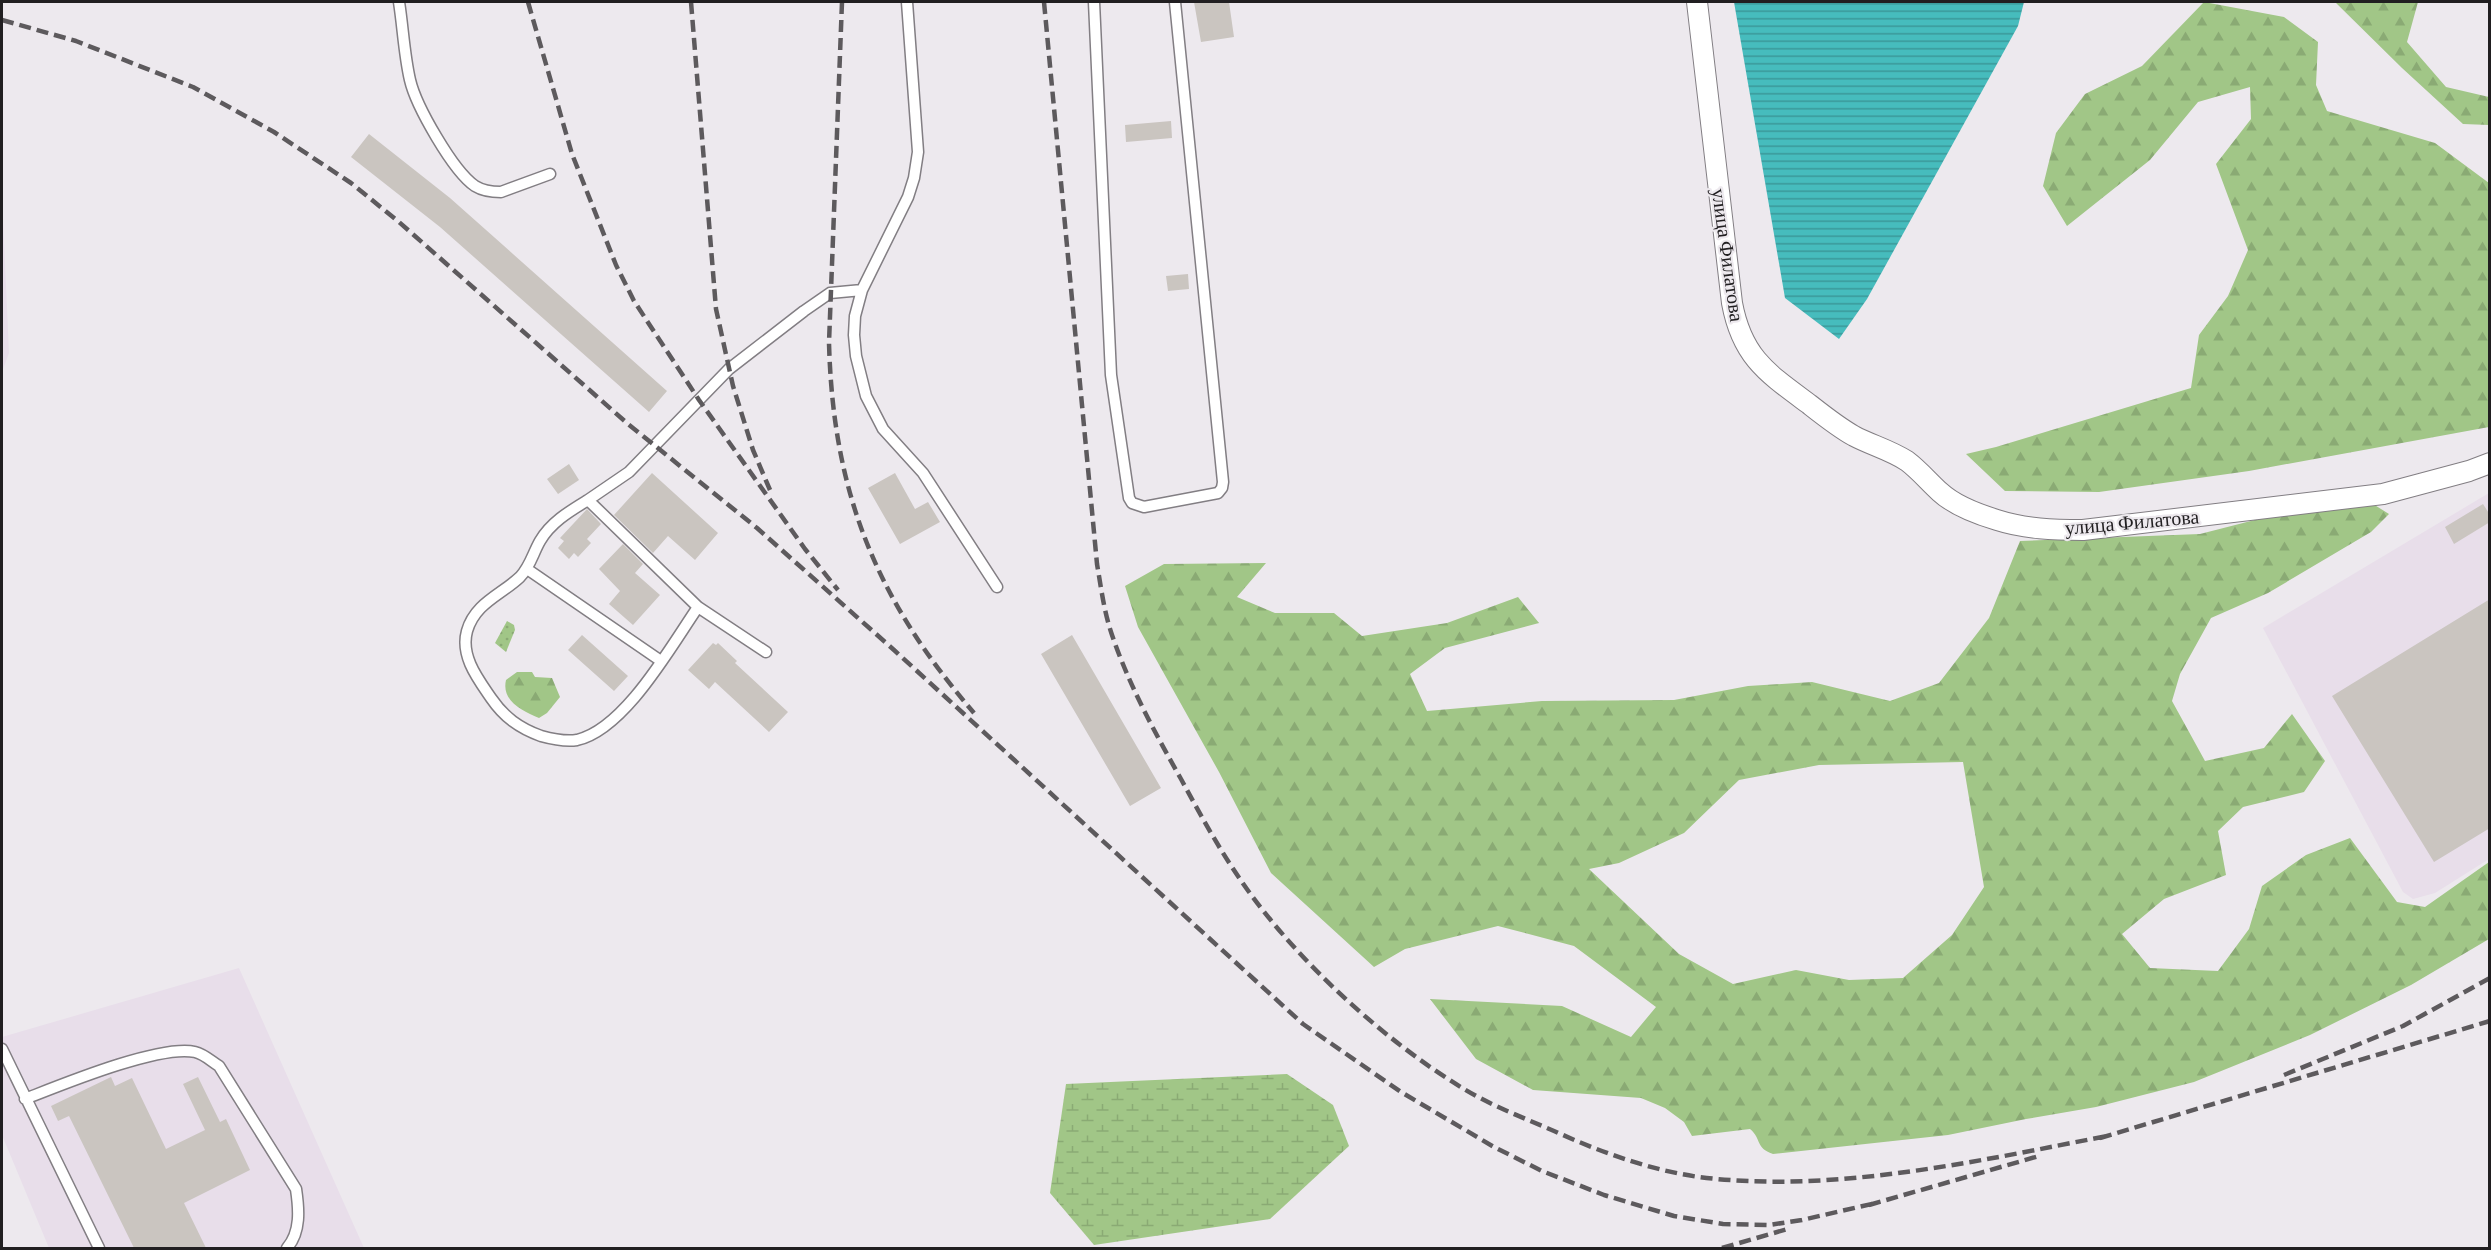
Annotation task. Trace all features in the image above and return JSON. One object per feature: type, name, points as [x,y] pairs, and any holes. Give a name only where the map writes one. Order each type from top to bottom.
[{"type":"street","name":"улица Филатова","points":[[1696,2],[1732,303],[1737,327],[1745,343],[1766,372],[1848,433],[1905,460],[1942,494],[1958,505],[2015,525],[2083,530],[2382,494],[2469,471],[2490,463]]},
{"type":"lane","points":[[399,2],[410,80],[419,108],[426,122],[461,172],[473,185],[493,192],[501,192],[550,174]]},
{"type":"lane","points":[[907,2],[918,152],[908,197],[862,290],[855,315],[854,335],[858,366],[866,396],[883,429],[923,473],[997,587]]},
{"type":"lane","points":[[1094,2],[1112,390],[1129,498],[1132,503],[1144,507],[1218,493],[1223,482],[1175,2]]},
{"type":"lane","points":[[698,607],[629,705],[614,719],[589,736],[571,741],[557,740],[530,732],[518,726],[499,709],[473,671],[466,641],[467,631],[480,609],[521,576],[547,531],[561,518],[629,472],[729,369],[830,293],[862,290]]},
{"type":"lane","points":[[588,500],[698,607],[766,652]]},
{"type":"lane","points":[[527,569],[661,661]]},
{"type":"lane","points":[[2,1049],[99,1248]]},
{"type":"lane","points":[[25,1099],[109,1067],[171,1052],[193,1051],[207,1058],[219,1066],[296,1189],[299,1208],[297,1227],[287,1248]]},
{"type":"shaded area","points":[[2,196],[9,353],[2,372]]},
{"type":"shaded area","points":[[2489,493],[2489,859],[2435,893],[2413,899],[2403,892],[2263,628]]},
{"type":"shaded area","points":[[239,968],[364,1248],[49,1248],[2,1135],[2,1037]]},
{"type":"green space","points":[[2204,2],[2284,17],[2318,42],[2316,85],[2327,111],[2435,143],[2489,183],[2489,427],[2249,471],[2099,492],[2005,491],[1966,454],[2191,388],[2199,335],[2228,296],[2248,250],[2216,164],[2251,119],[2250,87],[2198,102],[2150,160],[2067,226],[2043,186],[2056,133],[2085,94],[2142,66]]},
{"type":"green space","points":[[2335,2],[2418,2],[2407,42],[2446,87],[2489,97],[2489,125],[2463,124]]},
{"type":"green space","points":[[2357,494],[2389,514],[2371,532],[2268,593],[2211,618],[2180,674],[2172,701],[2205,761],[2264,748],[2292,714],[2325,761],[2304,792],[2243,807],[2218,831],[2226,875],[2164,899],[2122,934],[2150,968],[2218,971],[2249,929],[2262,886],[2306,855],[2350,838],[2397,902],[2425,907],[2489,862],[2489,939],[2411,985],[2310,1035],[2194,1082],[2096,1107],[1948,1135],[1773,1154],[1761,1146],[1750,1129],[1692,1136],[1684,1122],[1665,1108],[1641,1098],[1533,1090],[1476,1059],[1430,999],[1562,1006],[1631,1037],[1656,1007],[1574,946],[1498,926],[1405,949],[1374,967],[1271,873],[1219,772],[1138,627],[1125,586],[1164,564],[1266,563],[1237,597],[1275,613],[1334,613],[1362,636],[1447,623],[1518,597],[1539,623],[1445,648],[1410,674],[1427,711],[1542,701],[1674,700],[1748,686],[1812,682],[1890,701],[1939,683],[1989,618],[2020,541],[2200,534]],"holes":[[[1963,762],[1984,887],[1952,935],[1903,978],[1849,980],[1796,970],[1733,984],[1679,954],[1589,869],[1619,863],[1684,833],[1739,780],[1819,765]]]},
{"type":"green space","points":[[507,621],[514,625],[515,630],[506,652],[495,643]]},
{"type":"green space","points":[[517,672],[532,672],[535,677],[552,678],[560,697],[547,713],[539,718],[515,705],[507,694],[506,680]]},
{"type":"green space","points":[[1287,1074],[1333,1105],[1349,1146],[1270,1219],[1094,1245],[1050,1193],[1066,1084]]},
{"type":"water","points":[[1734,2],[2024,2],[2018,26],[1867,299],[1839,339],[1785,298]]},
{"type":"building","points":[[1194,2],[1229,2],[1234,37],[1201,42]]},
{"type":"building","points":[[1171,121],[1172,138],[1126,142],[1125,125]]},
{"type":"building","points":[[369,134],[450,198],[667,391],[649,412],[440,227],[351,157]]},
{"type":"building","points":[[1188,274],[1189,289],[1168,291],[1166,276]]},
{"type":"building","points":[[569,464],[579,480],[558,494],[547,479]]},
{"type":"building","points":[[652,473],[718,533],[695,560],[668,536],[653,553],[614,515]]},
{"type":"building","points":[[895,473],[915,509],[928,502],[940,522],[900,544],[868,488]]},
{"type":"building","points":[[2483,504],[2490,515],[2490,522],[2454,544],[2445,527]]},
{"type":"building","points":[[587,509],[601,524],[587,539],[591,543],[578,557],[574,553],[569,559],[558,548],[564,541],[560,538]]},
{"type":"building","points":[[623,544],[643,564],[635,573],[660,595],[633,625],[609,604],[620,591],[599,569]]},
{"type":"building","points":[[2490,599],[2490,828],[2434,862],[2332,696]]},
{"type":"building","points":[[582,635],[628,676],[614,691],[568,650]]},
{"type":"building","points":[[1072,635],[1161,788],[1130,806],[1041,654]]},
{"type":"building","points":[[713,643],[716,645],[718,643],[737,661],[735,663],[788,712],[769,732],[715,682],[709,689],[688,670]]},
{"type":"building","points":[[111,1077],[115,1086],[132,1078],[166,1149],[205,1130],[183,1084],[198,1077],[220,1122],[226,1119],[250,1170],[184,1203],[206,1248],[134,1248],[69,1116],[58,1121],[51,1106]]},
{"type":"railway","points":[[528,2],[572,154],[616,265],[634,301],[699,400],[805,549],[838,590]]},
{"type":"railway","points":[[691,2],[716,309],[733,386],[753,450],[770,490]]},
{"type":"railway","points":[[842,2],[829,343],[832,397],[840,448],[851,496],[866,542],[886,585],[940,671],[974,713]]},
{"type":"railway","points":[[1044,2],[1097,564],[1109,626],[1126,672],[1143,708],[1218,844],[1263,911],[1314,968],[1372,1022],[1433,1069],[1464,1089],[1508,1112],[1589,1146],[1644,1165],[1681,1174],[1749,1181],[1852,1178],[1956,1164],[2107,1136]]},
{"type":"railway","points":[[2,20],[76,41],[193,87],[274,132],[351,183],[399,222],[628,424],[757,528],[894,650],[1303,1024],[1401,1092],[1494,1147],[1542,1171],[1604,1195],[1674,1216],[1723,1224],[1769,1225],[1876,1203]]},
{"type":"railway","points":[[2284,1075],[2403,1026],[2490,978]]},
{"type":"railway","points":[[2100,1138],[2490,1021]]},
{"type":"railway","points":[[1869,1205],[2039,1156]]},
{"type":"railway","points":[[1722,1248],[1791,1228]]}]
